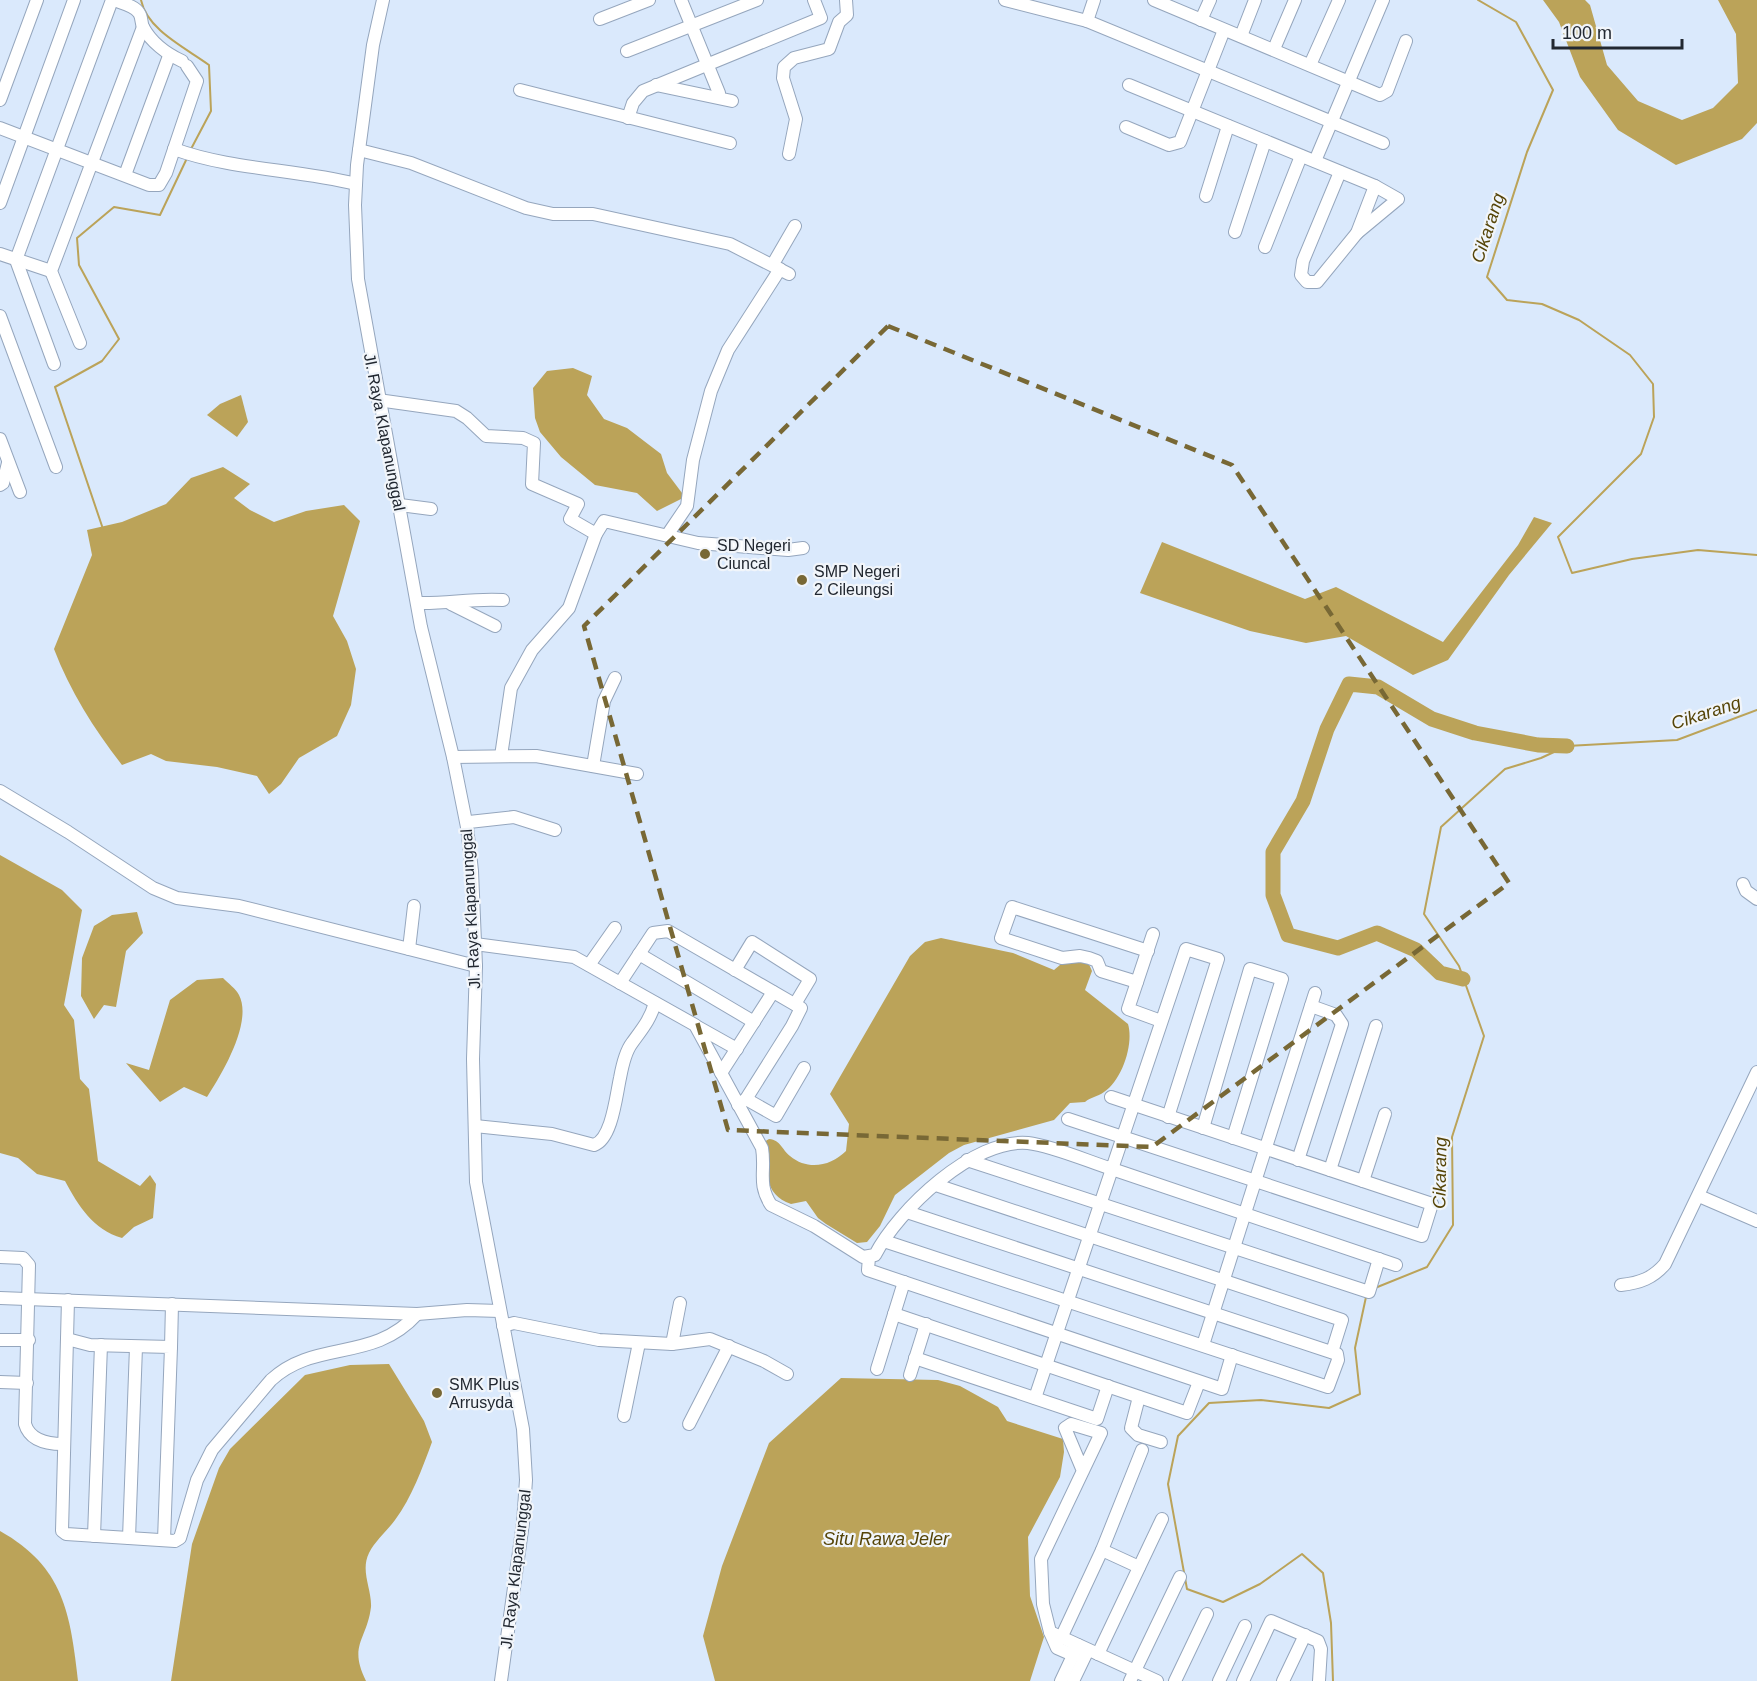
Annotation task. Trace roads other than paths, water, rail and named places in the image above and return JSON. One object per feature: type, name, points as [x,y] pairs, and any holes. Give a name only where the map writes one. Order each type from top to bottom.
[{"type":"street","points":[[0,100],[37,0]]},
{"type":"street","points":[[0,203],[74,0]]},
{"type":"street","points":[[0,128],[57,148],[149,185],[159,184],[178,150],[197,81],[185,64],[170,56],[143,27],[140,13],[134,8],[113,0],[57,148],[16,260],[54,364]]},
{"type":"street","name":"Jl. Raya Klapanunggal","points":[[383,0],[359,150],[356,184],[358,279],[378,400],[417,603],[467,827],[476,966],[472,1059],[476,1182],[523,1429],[526,1480],[523,1523],[501,1681]]},
{"type":"street","points":[[600,19],[649,0]]},
{"type":"street","points":[[681,0],[719,93]]},
{"type":"street","points":[[627,51],[757,0]]},
{"type":"street","points":[[628,118],[638,95],[656,85],[821,18],[814,0]]},
{"type":"street","points":[[789,154],[796,119],[783,78],[784,67],[794,58],[829,50],[839,22],[847,15],[846,0]]},
{"type":"street","points":[[1005,0],[1087,21],[1383,143]]},
{"type":"street","points":[[1087,21],[1094,0]]},
{"type":"street","points":[[1201,20],[1210,0]]},
{"type":"street","points":[[1241,36],[1255,0]]},
{"type":"street","points":[[1274,49],[1295,0]]},
{"type":"street","points":[[1310,65],[1339,0]]},
{"type":"street","points":[[1315,161],[1383,0]]},
{"type":"street","points":[[1162,2],[1347,81],[1384,94],[1406,41]]},
{"type":"street","points":[[80,343],[73,320],[51,271],[143,27]]},
{"type":"street","points":[[1126,127],[1169,145],[1177,145],[1224,30]]},
{"type":"street","points":[[125,175],[170,56]]},
{"type":"street","points":[[656,85],[732,101]]},
{"type":"street","points":[[1129,85],[1375,186],[1398,199],[1357,233],[1317,282],[1311,284],[1303,280],[1301,269],[1303,261],[1340,172]]},
{"type":"street","points":[[520,90],[730,143]]},
{"type":"street","points":[[1206,196],[1228,126]]},
{"type":"street","points":[[1235,232],[1265,141]]},
{"type":"street","points":[[178,150],[205,160],[317,174],[356,184]]},
{"type":"street","points":[[359,150],[411,163],[526,208],[553,214],[593,214],[712,239],[730,244],[781,269]]},
{"type":"street","points":[[1265,247],[1301,156]]},
{"type":"street","points":[[1357,233],[1375,186]]},
{"type":"street","points":[[668,534],[687,506],[696,448],[711,391],[728,350],[781,269],[795,226]]},
{"type":"street","points":[[0,254],[51,271]]},
{"type":"street","points":[[0,316],[5,347],[56,467]]},
{"type":"street","points":[[378,400],[456,411],[486,436],[523,438],[534,443],[532,484],[578,504],[570,519],[596,534]]},
{"type":"street","points":[[0,439],[20,492]]},
{"type":"street","points":[[0,485],[3,483],[9,463]]},
{"type":"street","points":[[400,505],[431,509]]},
{"type":"street","points":[[501,756],[512,688],[532,650],[569,608],[596,534],[607,521],[698,543],[788,550],[803,548]]},
{"type":"street","points":[[417,603],[451,604],[474,598],[502,600]]},
{"type":"street","points":[[451,604],[495,626]]},
{"type":"street","points":[[593,766],[604,701],[615,678]]},
{"type":"street","points":[[453,758],[536,756],[637,774]]},
{"type":"street","points":[[0,792],[68,832],[153,888],[177,898],[239,906],[476,966]]},
{"type":"street","points":[[467,827],[469,822],[514,817],[555,830]]},
{"type":"street","points":[[1743,884],[1746,891],[1757,899]]},
{"type":"street","points":[[409,950],[414,906]]},
{"type":"street","points":[[1137,982],[1101,971],[1097,961],[1089,958],[1080,956],[1062,958],[1001,938],[1012,907],[1148,951]]},
{"type":"street","points":[[589,965],[615,928]]},
{"type":"street","points":[[620,983],[653,933],[668,931],[801,1008],[792,1026],[742,1102]]},
{"type":"street","points":[[1154,934],[1128,1009],[1161,1021]]},
{"type":"street","points":[[735,970],[752,942],[810,979],[795,1004]]},
{"type":"street","points":[[475,944],[574,957],[737,1049]]},
{"type":"street","points":[[1035,1398],[1186,949],[1218,959],[1168,1117]]},
{"type":"street","points":[[639,954],[754,1022]]},
{"type":"street","points":[[1203,1128],[1250,969],[1282,979],[1233,1138]]},
{"type":"street","points":[[721,1073],[774,992]]},
{"type":"street","points":[[1203,1345],[1315,993]]},
{"type":"street","points":[[475,1126],[552,1134],[594,1145],[600,1143],[607,1133],[622,1067],[630,1046],[650,1018],[655,1003]]},
{"type":"street","points":[[1298,1160],[1342,1024],[1336,1015],[1311,1006]]},
{"type":"street","points":[[695,1025],[721,1073],[742,1102],[762,1148],[764,1159],[761,1177],[771,1205],[814,1226],[862,1257],[875,1255],[907,1212],[967,1160],[998,1147],[1030,1143],[1396,1265]]},
{"type":"street","points":[[1330,1170],[1376,1026]]},
{"type":"street","points":[[742,1102],[776,1116],[804,1068]]},
{"type":"street","points":[[1621,1285],[1636,1283],[1656,1275],[1665,1264],[1757,1072]]},
{"type":"street","points":[[1068,1119],[1422,1236],[1432,1204],[1111,1097]]},
{"type":"street","points":[[1363,1181],[1385,1114]]},
{"type":"street","points":[[967,1160],[1369,1292],[1379,1259]]},
{"type":"street","points":[[936,1185],[1342,1320],[1332,1352]]},
{"type":"street","points":[[1699,1196],[1757,1221]]},
{"type":"street","points":[[885,1241],[1068,1299],[1328,1387],[1338,1359],[1337,1354],[907,1212]]},
{"type":"street","points":[[0,1257],[23,1258],[28,1261],[29,1340],[25,1424],[27,1432],[40,1441],[63,1444]]},
{"type":"street","points":[[869,1257],[868,1270],[1222,1389],[1232,1355]]},
{"type":"street","points":[[877,1369],[904,1282]]},
{"type":"street","points":[[0,1298],[417,1314],[467,1310],[500,1311]]},
{"type":"street","points":[[68,1300],[62,1531],[66,1534],[175,1541],[180,1538],[197,1480],[217,1443],[280,1372],[306,1359],[389,1338],[417,1314]]},
{"type":"street","points":[[672,1344],[680,1303]]},
{"type":"street","points":[[164,1540],[171,1304]]},
{"type":"street","points":[[894,1314],[1187,1413],[1199,1382]]},
{"type":"street","points":[[503,1326],[514,1323],[599,1340],[672,1344],[703,1339],[729,1346],[787,1374]]},
{"type":"street","points":[[910,1375],[926,1324]]},
{"type":"street","points":[[67,1339],[102,1345],[171,1347]]},
{"type":"street","points":[[0,1340],[29,1340]]},
{"type":"street","points":[[624,1416],[639,1342]]},
{"type":"street","points":[[94,1536],[102,1345]]},
{"type":"street","points":[[689,1424],[729,1346]]},
{"type":"street","points":[[129,1538],[136,1347]]},
{"type":"street","points":[[915,1358],[1097,1419],[1108,1386]]},
{"type":"street","points":[[0,1382],[27,1383]]},
{"type":"street","points":[[1139,1397],[1131,1428],[1138,1435],[1161,1442]]},
{"type":"street","points":[[1055,1635],[1102,1550],[1142,1450]]},
{"type":"street","points":[[1083,1471],[1041,1559],[1043,1604],[1055,1635],[1057,1648],[1084,1651],[1133,1676],[1157,1681]]},
{"type":"street","points":[[1069,1678],[1139,1567],[1162,1519]]},
{"type":"street","points":[[1102,1550],[1139,1567]]},
{"type":"street","points":[[1133,1676],[1180,1577]]},
{"type":"street","points":[[1175,1681],[1207,1614]]},
{"type":"street","points":[[1243,1681],[1271,1620],[1318,1641],[1321,1649],[1319,1681]]},
{"type":"street","points":[[1219,1681],[1245,1626]]},
{"type":"street","points":[[1283,1681],[1305,1635]]},
{"type":"water","points":[[1543,0],[1585,0],[1590,5],[1607,65],[1638,101],[1682,120],[1713,108],[1738,83],[1736,34],[1718,0],[1757,0],[1757,123],[1742,139],[1676,165],[1618,130],[1580,77],[1559,22]]},
{"type":"water","points":[[573,368],[592,376],[587,395],[604,419],[627,428],[661,454],[667,473],[685,497],[657,511],[637,493],[595,485],[561,457],[540,432],[535,418],[533,388],[547,371]]},
{"type":"water","points":[[241,395],[248,422],[237,437],[207,415],[220,404]]},
{"type":"water","points":[[223,467],[250,484],[234,498],[250,510],[274,522],[306,511],[344,505],[360,521],[333,616],[347,641],[356,669],[351,705],[337,736],[299,758],[281,784],[269,794],[257,776],[217,767],[166,761],[151,754],[122,765],[102,738],[67,680],[54,649],[92,555],[87,530],[122,522],[166,504],[191,478]]},
{"type":"water","points":[[1534,517],[1552,523],[1509,575],[1448,660],[1413,675],[1346,636],[1306,643],[1250,631],[1140,593],[1162,542],[1305,599],[1336,587],[1443,642],[1518,545]]},
{"type":"water","points":[[0,855],[62,890],[82,910],[64,1005],[74,1020],[80,1079],[89,1089],[98,1161],[140,1186],[150,1175],[156,1184],[153,1218],[134,1227],[122,1238],[103,1229],[88,1216],[65,1181],[37,1174],[18,1158],[0,1153]]},
{"type":"water","points":[[137,912],[143,933],[126,951],[116,1007],[104,1005],[94,1019],[81,996],[82,958],[94,926],[112,915]]},
{"type":"water","points":[[941,938],[1013,953],[1054,970],[1067,959],[1088,962],[1092,971],[1085,990],[1128,1024],[1128,1051],[1116,1079],[1101,1094],[1085,1102],[1070,1103],[1054,1120],[964,1145],[949,1153],[895,1195],[880,1226],[867,1242],[857,1243],[818,1218],[806,1201],[791,1204],[775,1194],[766,1170],[764,1142],[769,1139],[776,1141],[787,1154],[797,1161],[812,1165],[826,1163],[846,1151],[849,1124],[830,1094],[910,956],[925,942]]},
{"type":"water","points":[[223,978],[238,993],[242,1006],[239,1033],[227,1062],[207,1097],[184,1087],[160,1102],[126,1063],[149,1070],[170,1000],[197,980]]},
{"type":"water","points":[[389,1364],[424,1421],[432,1442],[407,1502],[369,1553],[367,1560],[366,1573],[371,1607],[359,1650],[361,1669],[366,1681],[171,1681],[192,1544],[219,1468],[230,1449],[305,1375],[350,1365]]},
{"type":"water","name":"Situ Rawa Jeler","points":[[841,1378],[938,1380],[960,1386],[998,1407],[1007,1421],[1063,1439],[1064,1452],[1060,1477],[1028,1537],[1030,1596],[1044,1637],[1030,1681],[715,1681],[703,1636],[722,1566],[769,1443]]},
{"type":"water","points":[[0,1531],[38,1560],[51,1576],[67,1613],[78,1681],[0,1681]]},
{"type":"waterway","points":[[141,0],[145,11],[159,29],[209,65],[211,111],[191,149]]},
{"type":"waterway","name":"Cikarang","points":[[1478,0],[1516,22],[1553,90],[1527,152],[1487,277],[1507,300],[1542,304],[1579,320],[1630,355],[1653,384],[1654,417],[1641,454],[1558,537],[1572,573],[1632,559],[1698,550],[1757,555]]},
{"type":"waterway","points":[[103,529],[55,387],[102,361],[119,339],[79,265],[77,238],[114,207],[160,215],[188,156]]},
{"type":"waterway","points":[[1463,979],[1440,973],[1416,950],[1377,933],[1338,948],[1288,935],[1273,895],[1273,852],[1303,801],[1327,729],[1349,684],[1378,687],[1432,719],[1475,733],[1538,745],[1567,746]]},
{"type":"waterway","name":"Cikarang","points":[[1375,1288],[1427,1267],[1453,1225],[1452,1137],[1484,1036],[1459,966],[1424,914],[1441,827],[1505,769],[1541,758],[1567,746],[1677,740],[1757,710]]},
{"type":"waterway","name":"Cikarang","points":[[1333,1681],[1331,1623],[1323,1573],[1302,1554],[1260,1584],[1223,1602],[1187,1589],[1168,1484],[1178,1436],[1209,1403],[1261,1400],[1329,1408],[1360,1394],[1355,1348],[1366,1297]]},
{"type":"place","name":"SD Negeri Ciuncal","points":[[705,554]]},
{"type":"place","name":"SMP Negeri 2 Cileungsi","points":[[802,580]]},
{"type":"place","name":"SMK Plus Arrusyda","points":[[437,1393]]}]
